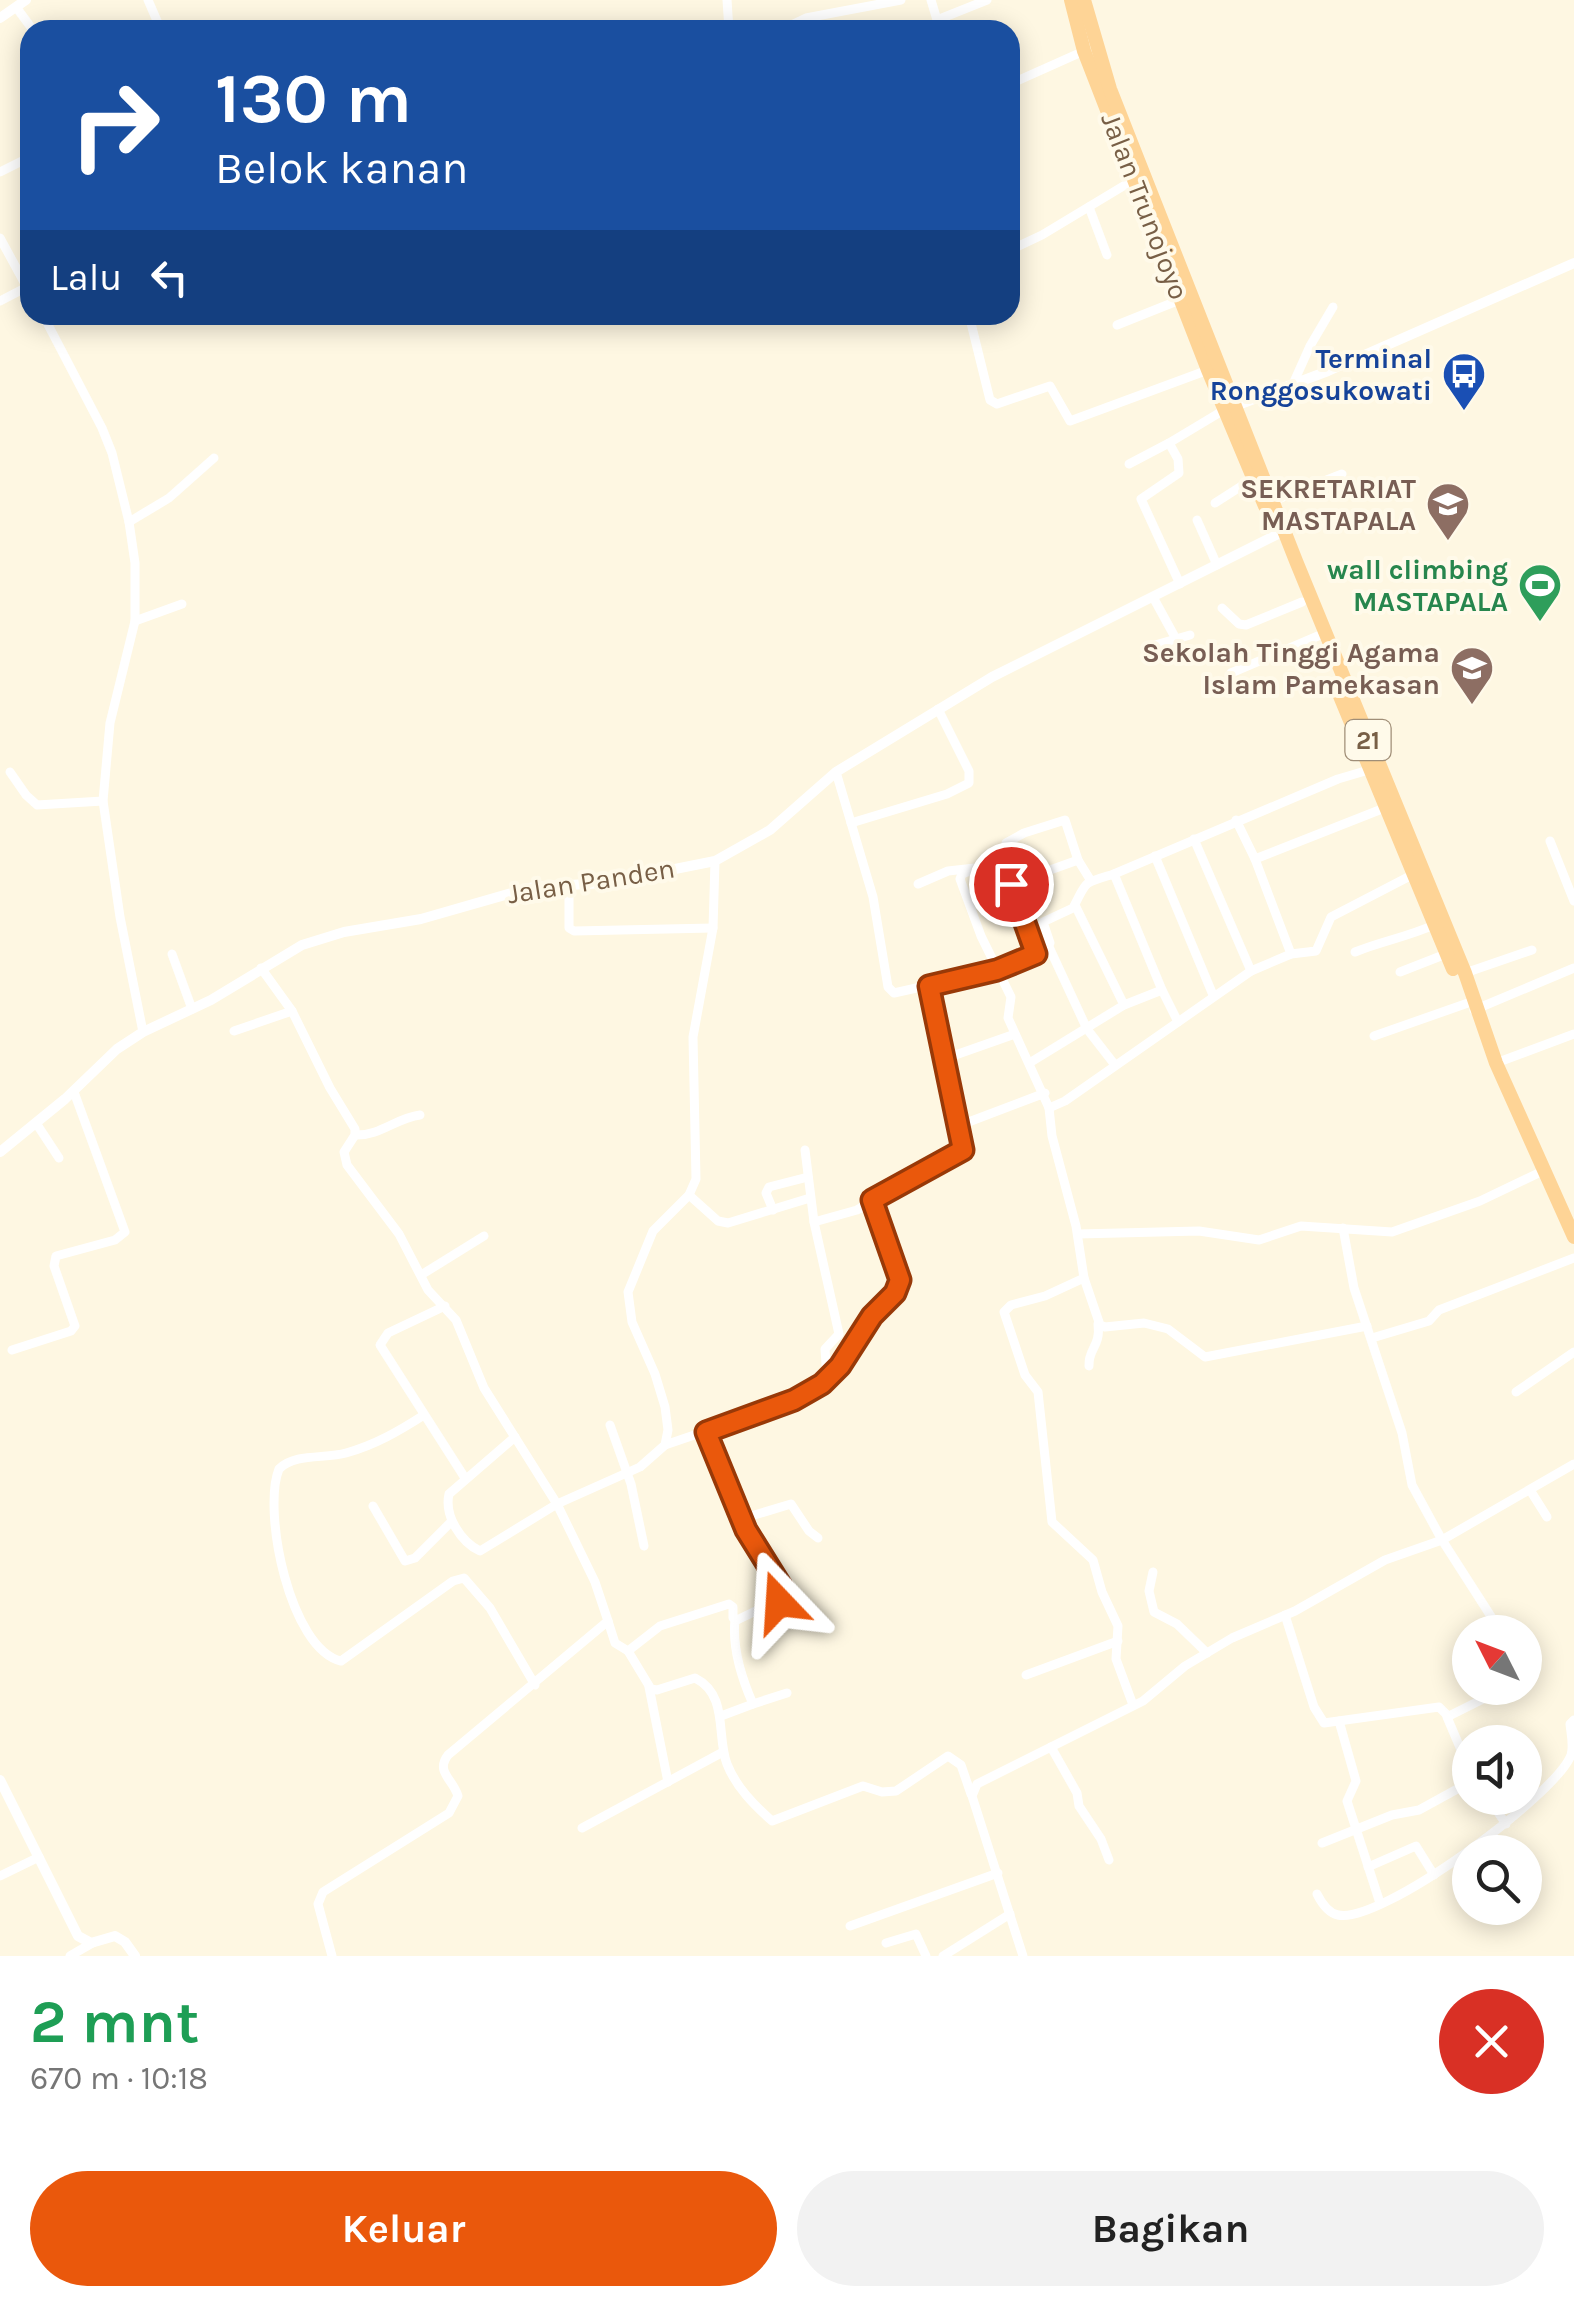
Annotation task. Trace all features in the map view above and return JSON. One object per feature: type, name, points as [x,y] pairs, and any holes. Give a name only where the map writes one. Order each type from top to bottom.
[{"type":"highway","name":"Jalan Trunojoyo","points":[[1071,0],[1084,50],[1208,370],[1230,408]]},
{"type":"highway","name":"Jalan Trunojoyo","points":[[1084,0],[1110,89],[1230,408]]},
{"type":"highway","name":"21","points":[[1230,408],[1254,478],[1280,533],[1374,769],[1464,972],[1472,1008]]},
{"type":"highway","name":"21","points":[[1230,408],[1273,501],[1302,602],[1320,635]]},
{"type":"highway","name":"21","points":[[1390,806],[1412,875],[1574,1237]]},
{"type":"street","points":[[802,20],[901,0]]},
{"type":"street","points":[[949,20],[987,0]]},
{"type":"street","points":[[0,18],[21,3]]},
{"type":"street","points":[[1020,79],[1084,50]]},
{"type":"street","points":[[1020,245],[1134,179]]},
{"type":"street","points":[[1089,207],[1107,255]]},
{"type":"street","points":[[0,238],[20,275]]},
{"type":"street","points":[[1129,464],[1230,408],[1574,263]]},
{"type":"street","points":[[1117,325],[1182,299]]},
{"type":"street","points":[[1292,384],[1333,307]]},
{"type":"street","points":[[48,325],[102,428],[130,522],[135,621],[110,723],[104,801],[120,917],[144,1032]]},
{"type":"street","points":[[971,325],[990,400],[997,404],[1050,386],[1070,421],[1208,370]]},
{"type":"street","points":[[1169,443],[1180,464],[1178,474],[1141,500],[1180,584]]},
{"type":"street","points":[[130,522],[169,498],[214,458]]},
{"type":"street","points":[[1273,501],[1342,474]]},
{"type":"street","points":[[1215,503],[1254,478]]},
{"type":"street","points":[[1197,520],[1217,565]]},
{"type":"street","name":"Jalan Panden","points":[[0,1152],[74,1092],[117,1049],[320,939],[403,923],[533,887],[605,883],[715,861],[770,830],[836,772],[992,676],[1280,533]]},
{"type":"street","points":[[1153,597],[1176,640]]},
{"type":"street","points":[[1222,608],[1242,626],[1302,602]]},
{"type":"street","points":[[135,621],[182,604]]},
{"type":"street","points":[[1155,645],[1190,635]]},
{"type":"street","points":[[1232,673],[1320,635]]},
{"type":"street","points":[[852,823],[947,794],[969,783],[969,771],[938,709]]},
{"type":"street","points":[[1115,1064],[1087,1029],[1049,947],[1044,922],[1075,905],[1080,890],[1090,881],[1236,820],[1374,769]]},
{"type":"street","points":[[10,772],[37,805],[104,801]]},
{"type":"street","points":[[836,772],[873,897],[890,990],[896,993],[997,970],[1049,947]]},
{"type":"street","points":[[1255,859],[1390,806]]},
{"type":"street","points":[[1036,954],[1002,859],[1009,840],[1064,820],[1090,881]]},
{"type":"street","points":[[1236,820],[1291,954]]},
{"type":"street","points":[[1194,840],[1251,971]]},
{"type":"street","points":[[1550,841],[1574,901]]},
{"type":"street","points":[[1155,856],[1214,995]]},
{"type":"street","points":[[1002,859],[961,875],[960,879],[1012,1000],[1008,1018],[1050,1108],[1052,1136],[1078,1234],[1084,1278],[1098,1321],[1099,1342],[1088,1366]]},
{"type":"street","points":[[1011,884],[1078,860]]},
{"type":"street","points":[[666,1444],[665,1408],[656,1374],[632,1322],[628,1292],[653,1231],[695,1184],[692,1037],[713,928],[715,861]]},
{"type":"street","points":[[918,884],[963,867],[977,868]]},
{"type":"street","points":[[1114,874],[1178,1022]]},
{"type":"street","points":[[1050,1108],[1251,971],[1291,954],[1316,951],[1331,917],[1412,875]]},
{"type":"street","points":[[570,887],[566,921],[574,931],[713,928]]},
{"type":"street","points":[[1075,905],[1124,1005]]},
{"type":"street","points":[[1355,952],[1434,925]]},
{"type":"street","points":[[1464,972],[1532,950]]},
{"type":"street","points":[[172,954],[192,1009]]},
{"type":"street","points":[[1400,972],[1446,954]]},
{"type":"street","points":[[261,968],[292,1011],[356,1135]]},
{"type":"street","points":[[1374,1036],[1472,1008],[1574,968]]},
{"type":"street","points":[[814,1222],[840,1216],[963,1150],[929,986]]},
{"type":"street","points":[[1031,1062],[1124,1005],[1162,990]]},
{"type":"street","points":[[234,1031],[292,1011]]},
{"type":"street","points":[[944,1059],[1015,1034]]},
{"type":"street","points":[[1494,1057],[1574,1034]]},
{"type":"street","points":[[12,1350],[71,1331],[75,1326],[54,1266],[56,1256],[115,1240],[125,1232],[74,1092]]},
{"type":"street","points":[[958,1126],[1044,1093]]},
{"type":"street","points":[[356,1135],[370,1135],[396,1120],[420,1115]]},
{"type":"street","points":[[36,1123],[60,1158]]},
{"type":"street","points":[[356,1135],[345,1149],[346,1161],[399,1234],[428,1290],[456,1320],[484,1388],[557,1504],[595,1582],[615,1643],[628,1652],[649,1687],[668,1782]]},
{"type":"street","points":[[805,1150],[814,1222],[838,1334],[825,1349],[827,1379]]},
{"type":"street","points":[[1078,1234],[1199,1231],[1258,1240],[1294,1227],[1392,1232],[1480,1202],[1546,1170]]},
{"type":"street","points":[[774,1210],[766,1194],[769,1187],[808,1176]]},
{"type":"street","points":[[689,1195],[723,1223],[810,1198]]},
{"type":"street","points":[[515,1437],[449,1494],[447,1509],[452,1521],[467,1542],[480,1551],[557,1504],[647,1463],[666,1444],[794,1400],[827,1379],[899,1284],[872,1200]]},
{"type":"street","points":[[1343,1228],[1354,1288],[1402,1432],[1412,1485],[1491,1615]]},
{"type":"street","points":[[421,1275],[484,1236]]},
{"type":"street","points":[[1372,1338],[1429,1321],[1439,1310],[1574,1258]]},
{"type":"street","points":[[1084,1278],[1004,1312],[1025,1375],[1038,1392],[1052,1522],[1093,1560],[1118,1626],[1116,1659],[1133,1706]]},
{"type":"street","points":[[445,1306],[388,1333],[380,1342],[465,1478]]},
{"type":"street","points":[[1098,1321],[1105,1327],[1144,1323],[1168,1329],[1205,1357],[1367,1326]]},
{"type":"street","points":[[1516,1392],[1574,1352]]},
{"type":"street","points":[[424,1415],[382,1441],[343,1454],[288,1462],[278,1469],[273,1500],[276,1531],[293,1608],[327,1654],[341,1660],[447,1585],[464,1578],[490,1608],[535,1685]]},
{"type":"street","points":[[610,1425],[639,1511],[644,1546]]},
{"type":"street","points":[[706,1432],[741,1520],[785,1594],[779,1602],[735,1620]]},
{"type":"street","points":[[972,1796],[981,1782],[1150,1697],[1207,1653],[1384,1560],[1442,1540],[1574,1464]]},
{"type":"street","points":[[1530,1490],[1547,1518]]},
{"type":"street","points":[[741,1520],[791,1504],[818,1538]]},
{"type":"street","points":[[373,1506],[405,1561],[415,1558],[452,1521]]},
{"type":"street","points":[[1153,1572],[1149,1591],[1154,1612],[1176,1624],[1207,1653]]},
{"type":"street","points":[[628,1652],[660,1626],[726,1604],[733,1607],[740,1672],[753,1704]]},
{"type":"street","points":[[1285,1615],[1318,1716],[1328,1724],[1363,1715],[1439,1706],[1448,1716]]},
{"type":"street","points":[[332,1956],[319,1910],[320,1896],[394,1844],[449,1813],[458,1796],[443,1772],[444,1760],[608,1621]]},
{"type":"street","points":[[1026,1675],[1118,1641]]},
{"type":"street","points":[[649,1687],[658,1690],[700,1679],[721,1716],[723,1752],[738,1786],[775,1822],[863,1786],[882,1792],[896,1791],[948,1756],[964,1769],[1023,1956]]},
{"type":"street","points":[[721,1716],[786,1693]]},
{"type":"street","points":[[1448,1716],[1470,1705]]},
{"type":"street","points":[[1448,1716],[1452,1733]]},
{"type":"street","points":[[1317,1894],[1338,1915],[1380,1902],[1434,1875],[1506,1824],[1570,1758],[1570,1724],[1574,1720]]},
{"type":"street","points":[[1339,1722],[1356,1781],[1347,1798],[1380,1902]]},
{"type":"street","points":[[1051,1748],[1109,1860]]},
{"type":"street","points":[[582,1828],[723,1752]]},
{"type":"street","points":[[0,1780],[75,1932],[85,1942],[94,1942]]},
{"type":"street","points":[[1322,1843],[1410,1810],[1420,1810],[1452,1792]]},
{"type":"street","points":[[1500,1815],[1506,1824]]},
{"type":"street","points":[[1368,1867],[1416,1846],[1434,1875]]},
{"type":"street","points":[[0,1876],[39,1857]]},
{"type":"street","points":[[850,1926],[998,1873]]},
{"type":"street","points":[[942,1956],[1010,1914]]},
{"type":"street","points":[[886,1944],[916,1934],[926,1956]]},
{"type":"street","points":[[70,1956],[94,1942],[115,1936],[135,1956]]},
{"type":"place","name":"Terminal Ronggosukowati","points":[[1464,412]]},
{"type":"place","name":"SEKRETARIAT MASTAPALA","points":[[1448,542]]},
{"type":"place","name":"wall climbing MASTAPALA","points":[[1540,623]]},
{"type":"place","name":"Sekolah Tinggi Agama Islam Pamekasan","points":[[1472,706]]},
{"type":"route","points":[[779,1602],[784,1591],[746,1530],[706,1432],[794,1400],[822,1384],[840,1366],[878,1308],[898,1289],[899,1275],[872,1200],[963,1150],[929,986],[997,970],[1036,954],[1011,884]]}]
